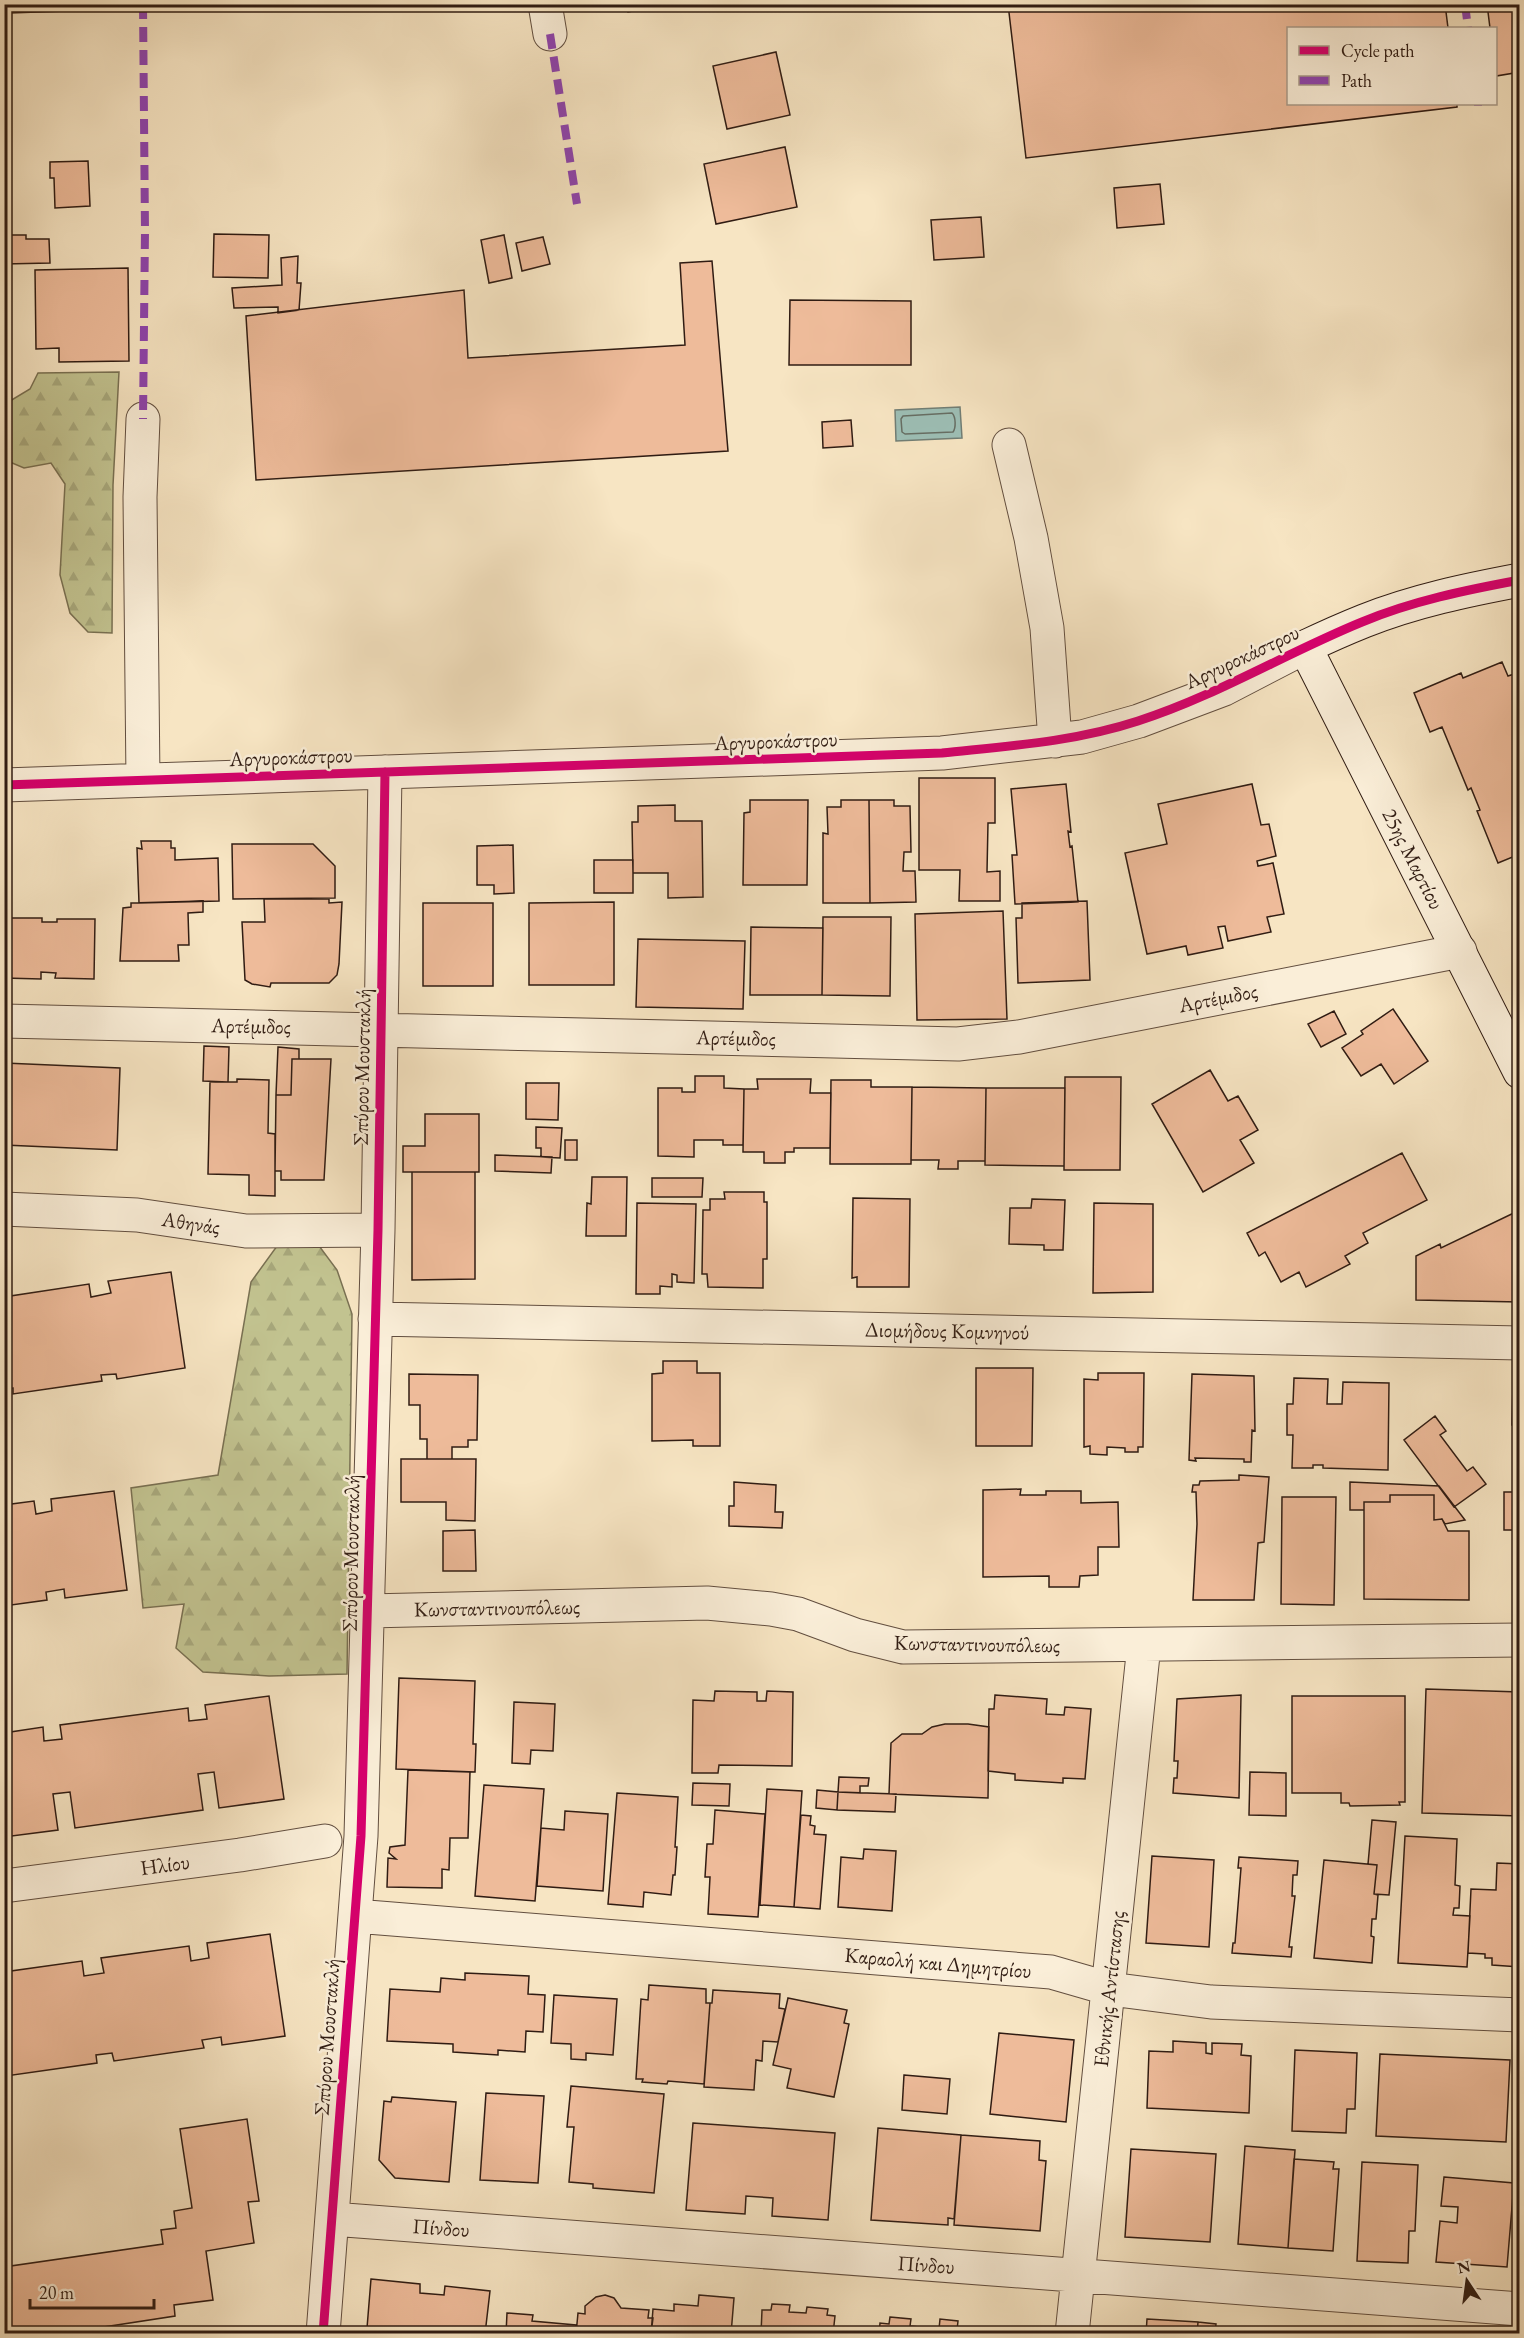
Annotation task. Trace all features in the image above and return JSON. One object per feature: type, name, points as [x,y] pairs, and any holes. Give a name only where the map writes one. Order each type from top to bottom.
[{"type":"street","points":[[143,419],[140,497],[143,780]]},
{"type":"street","points":[[1009,445],[1031,538],[1047,628],[1055,741]]},
{"type":"street","name":"Αργυροκάστρου","points":[[4,785],[942,753],[1055,741],[1082,737],[1139,721],[1224,689],[1305,647],[1364,621],[1417,603],[1473,588],[1520,580]]},
{"type":"street","name":"25ης Μαρτίου","points":[[1305,647],[1520,1072]]},
{"type":"street","name":"Σπύρου Μουστακλή","points":[[323,2334],[361,1836],[378,1230],[385,772]]},
{"type":"street","name":"Αρτέμιδος","points":[[4,1021],[958,1044],[1019,1037],[1460,951]]},
{"type":"street","name":"Αθηνάς","points":[[4,1209],[137,1215],[246,1231],[378,1230]]},
{"type":"street","name":"Διομήδους Κομνηνού","points":[[375,1319],[1520,1343]]},
{"type":"street","name":"Κωνσταντινουπόλεως","points":[[368,1611],[707,1603],[798,1614],[855,1635],[903,1647],[1520,1640]]},
{"type":"street","name":"Εθνικής Αντίστασης","points":[[1072,2334],[1110,1989],[1144,1645]]},
{"type":"street","name":"Ηλίου","points":[[4,1886],[240,1855],[325,1840]]},
{"type":"street","name":"Καραολή και Δημητρίου","points":[[355,1916],[1051,1972],[1110,1989],[1211,2002],[1520,2015]]},
{"type":"street","name":"Πίνδου","points":[[332,2219],[1520,2309]]},
{"type":"green space","points":[[119,372],[113,485],[112,633],[88,632],[70,613],[60,575],[65,484],[51,463],[24,468],[5,460],[5,404],[30,389],[38,373]]},
{"type":"green space","points":[[285,1235],[311,1235],[337,1270],[352,1314],[347,1674],[269,1676],[203,1672],[176,1648],[184,1604],[143,1608],[131,1488],[218,1475],[251,1282]]},
{"type":"water","points":[[960,407],[962,438],[896,441],[895,410]]},
{"type":"building","points":[[10,4],[95,4],[95,10],[10,13]]},
{"type":"building","points":[[627,4],[674,4],[628,12]]},
{"type":"building","points":[[1008,4],[1445,4],[1448,27],[1287,27],[1287,105],[1457,105],[1457,107],[1026,158]]},
{"type":"building","points":[[1487,4],[1520,4],[1520,72],[1497,76],[1497,27],[1490,27]]},
{"type":"building","points":[[776,52],[790,115],[727,129],[713,66]]},
{"type":"building","points":[[785,147],[797,207],[716,224],[704,164]]},
{"type":"building","points":[[88,161],[90,206],[55,208],[54,178],[50,178],[50,162]]},
{"type":"building","points":[[1160,184],[1164,224],[1117,228],[1114,188]]},
{"type":"building","points":[[981,217],[984,257],[934,260],[931,220]]},
{"type":"building","points":[[214,234],[269,235],[268,278],[213,277]]},
{"type":"building","points":[[4,235],[26,235],[26,239],[49,239],[50,263],[4,264]]},
{"type":"building","points":[[504,235],[512,278],[489,283],[481,240]]},
{"type":"building","points":[[543,237],[550,264],[522,271],[516,243]]},
{"type":"building","points":[[298,256],[297,283],[301,283],[299,310],[278,313],[278,307],[234,308],[232,288],[282,285],[281,258]]},
{"type":"building","points":[[712,261],[728,451],[256,480],[246,316],[464,290],[468,358],[685,345],[680,263]]},
{"type":"building","points":[[128,268],[129,361],[59,362],[59,348],[36,349],[35,270]]},
{"type":"building","points":[[790,300],[911,301],[911,365],[789,365]]},
{"type":"building","points":[[851,420],[853,446],[823,448],[822,422]]},
{"type":"building","points":[[1502,662],[1508,676],[1520,672],[1520,854],[1498,863],[1477,811],[1480,810],[1471,788],[1468,790],[1442,727],[1430,732],[1414,693],[1461,673],[1463,678]]},
{"type":"building","points":[[919,778],[995,778],[995,823],[988,823],[987,872],[1000,871],[1000,901],[959,901],[960,870],[919,870]]},
{"type":"building","points":[[1066,784],[1071,832],[1068,831],[1070,847],[1072,846],[1078,902],[1015,904],[1012,855],[1017,855],[1011,789]]},
{"type":"building","points":[[1252,784],[1261,825],[1269,824],[1276,856],[1257,861],[1258,866],[1273,863],[1284,914],[1267,917],[1271,932],[1228,941],[1225,926],[1218,927],[1223,948],[1188,955],[1186,946],[1147,954],[1125,853],[1167,844],[1158,804]]},
{"type":"building","points":[[750,800],[808,800],[807,885],[743,885],[744,813],[750,812]]},
{"type":"building","points":[[841,800],[869,800],[870,903],[823,903],[823,833],[828,834],[827,807],[841,807]]},
{"type":"building","points":[[869,800],[894,800],[894,806],[910,806],[911,852],[904,852],[903,871],[915,871],[916,902],[870,903]]},
{"type":"building","points":[[675,805],[675,821],[702,821],[703,897],[668,898],[668,873],[633,873],[632,822],[638,822],[638,806]]},
{"type":"building","points":[[141,841],[171,841],[171,848],[175,848],[175,860],[218,858],[219,901],[139,903],[137,848],[142,849]]},
{"type":"building","points":[[232,844],[313,844],[335,866],[335,898],[233,899]]},
{"type":"building","points":[[513,845],[514,893],[494,894],[494,885],[477,885],[477,846]]},
{"type":"building","points":[[594,860],[633,860],[633,893],[594,893]]},
{"type":"building","points":[[264,899],[329,899],[329,903],[342,902],[339,964],[337,975],[329,983],[271,983],[270,987],[252,984],[245,980],[242,922],[265,922]]},
{"type":"building","points":[[203,901],[203,912],[188,913],[189,945],[178,945],[179,961],[120,961],[123,908],[131,907],[131,903]]},
{"type":"building","points":[[1087,901],[1090,980],[1018,983],[1016,918],[1022,918],[1022,903]]},
{"type":"building","points":[[614,902],[614,985],[529,985],[529,903]]},
{"type":"building","points":[[423,903],[493,903],[493,986],[423,986]]},
{"type":"building","points":[[1003,911],[1007,1019],[917,1020],[915,914]]},
{"type":"building","points":[[823,917],[891,917],[890,996],[822,995]]},
{"type":"building","points":[[4,918],[42,918],[42,922],[57,922],[57,919],[95,919],[94,979],[55,978],[56,973],[41,972],[41,979],[4,978]]},
{"type":"building","points":[[751,927],[823,928],[822,995],[750,995]]},
{"type":"building","points":[[638,939],[745,941],[743,1009],[636,1007]]},
{"type":"building","points":[[1393,1009],[1428,1061],[1394,1084],[1381,1064],[1361,1076],[1342,1048],[1363,1034],[1361,1031]]},
{"type":"building","points":[[1334,1011],[1346,1034],[1321,1047],[1308,1024]]},
{"type":"building","points":[[204,1046],[229,1047],[228,1082],[203,1081]]},
{"type":"building","points":[[278,1047],[299,1049],[299,1059],[292,1059],[291,1095],[276,1095]]},
{"type":"building","points":[[292,1059],[331,1059],[324,1180],[281,1180],[281,1171],[275,1171],[276,1095],[291,1095]]},
{"type":"building","points":[[4,1063],[120,1068],[117,1150],[4,1145]]},
{"type":"building","points":[[1210,1070],[1228,1101],[1238,1096],[1258,1130],[1240,1140],[1254,1163],[1203,1192],[1152,1104]]},
{"type":"building","points":[[695,1076],[724,1076],[724,1088],[744,1089],[743,1145],[723,1145],[723,1140],[694,1140],[694,1157],[658,1156],[658,1088],[682,1088],[682,1092],[695,1092]]},
{"type":"building","points":[[1065,1077],[1121,1077],[1120,1170],[1064,1170]]},
{"type":"building","points":[[237,1079],[269,1080],[268,1133],[275,1134],[275,1196],[249,1195],[249,1175],[208,1174],[210,1082],[237,1082]]},
{"type":"building","points":[[757,1079],[811,1079],[810,1093],[831,1093],[830,1148],[794,1148],[794,1152],[785,1152],[785,1163],[764,1163],[764,1152],[743,1152],[744,1089],[758,1089]]},
{"type":"building","points":[[831,1080],[871,1080],[871,1087],[912,1087],[911,1164],[830,1164]]},
{"type":"building","points":[[526,1083],[559,1083],[558,1120],[526,1119]]},
{"type":"building","points":[[912,1087],[986,1088],[985,1161],[958,1161],[958,1169],[938,1169],[939,1160],[911,1160]]},
{"type":"building","points":[[986,1088],[1065,1088],[1064,1166],[985,1165]]},
{"type":"building","points":[[425,1114],[479,1114],[479,1172],[403,1172],[403,1146],[425,1146]]},
{"type":"building","points":[[536,1127],[562,1128],[560,1158],[541,1157],[541,1148],[536,1148]]},
{"type":"building","points":[[565,1140],[577,1140],[577,1160],[565,1160]]},
{"type":"building","points":[[1402,1153],[1427,1200],[1363,1233],[1368,1243],[1345,1256],[1350,1264],[1306,1287],[1299,1272],[1281,1282],[1265,1252],[1259,1256],[1247,1233]]},
{"type":"building","points":[[495,1155],[552,1157],[551,1173],[495,1171]]},
{"type":"building","points":[[412,1172],[475,1172],[475,1279],[412,1280]]},
{"type":"building","points":[[592,1177],[627,1177],[626,1236],[586,1236],[587,1203],[591,1204]]},
{"type":"building","points":[[652,1178],[703,1178],[702,1197],[652,1197]]},
{"type":"building","points":[[724,1192],[764,1192],[764,1202],[767,1202],[767,1259],[763,1259],[763,1288],[708,1287],[707,1274],[702,1274],[703,1210],[710,1210],[710,1199],[725,1199]]},
{"type":"building","points":[[853,1198],[910,1199],[909,1287],[857,1287],[857,1277],[852,1278]]},
{"type":"building","points":[[1032,1199],[1065,1200],[1063,1250],[1044,1250],[1044,1245],[1009,1244],[1010,1208],[1031,1208]]},
{"type":"building","points":[[637,1203],[696,1204],[694,1283],[677,1282],[677,1275],[672,1274],[672,1287],[660,1286],[660,1294],[636,1294]]},
{"type":"building","points":[[1094,1203],[1153,1204],[1153,1292],[1093,1293]]},
{"type":"building","points":[[1520,1210],[1520,1302],[1416,1300],[1416,1256],[1440,1244],[1441,1248]]},
{"type":"building","points":[[171,1272],[185,1368],[117,1379],[116,1374],[101,1375],[102,1381],[13,1394],[13,1388],[4,1389],[4,1297],[89,1284],[91,1297],[111,1293],[108,1281]]},
{"type":"building","points":[[663,1361],[697,1361],[697,1373],[720,1373],[720,1446],[693,1446],[693,1440],[652,1441],[652,1374],[663,1373]]},
{"type":"building","points":[[976,1368],[1033,1368],[1032,1446],[976,1446]]},
{"type":"building","points":[[1098,1373],[1144,1373],[1143,1447],[1138,1447],[1138,1452],[1125,1452],[1125,1448],[1107,1447],[1107,1455],[1090,1454],[1090,1446],[1084,1447],[1084,1379],[1098,1380]]},
{"type":"building","points":[[409,1374],[478,1375],[477,1440],[468,1440],[468,1447],[452,1447],[452,1459],[427,1459],[427,1439],[420,1439],[420,1405],[409,1405]]},
{"type":"building","points":[[1192,1374],[1254,1376],[1255,1431],[1252,1430],[1251,1462],[1244,1462],[1244,1459],[1195,1458],[1196,1461],[1189,1460]]},
{"type":"building","points":[[1294,1378],[1328,1379],[1327,1404],[1342,1404],[1343,1382],[1389,1383],[1388,1470],[1323,1468],[1323,1465],[1313,1465],[1313,1468],[1292,1468],[1293,1435],[1287,1435],[1287,1404],[1293,1404]]},
{"type":"building","points":[[1513,1384],[1520,1384],[1520,1435],[1512,1425]]},
{"type":"building","points":[[1435,1416],[1446,1431],[1440,1435],[1467,1471],[1473,1467],[1486,1484],[1454,1507],[1404,1440]]},
{"type":"building","points":[[401,1459],[476,1459],[475,1521],[446,1520],[446,1502],[401,1502]]},
{"type":"building","points":[[1239,1475],[1269,1477],[1264,1542],[1258,1543],[1254,1600],[1193,1600],[1197,1524],[1196,1492],[1192,1492],[1193,1485],[1199,1485],[1200,1481],[1239,1480]]},
{"type":"building","points":[[734,1482],[776,1485],[775,1512],[783,1512],[782,1528],[729,1526],[729,1506],[734,1506]]},
{"type":"building","points":[[1350,1482],[1439,1486],[1465,1520],[1445,1524],[1442,1519],[1434,1520],[1434,1495],[1390,1495],[1390,1502],[1364,1502],[1364,1510],[1350,1510]]},
{"type":"building","points":[[1021,1489],[1020,1495],[1046,1495],[1046,1491],[1081,1491],[1081,1503],[1118,1502],[1119,1547],[1098,1547],[1098,1575],[1080,1576],[1079,1587],[1049,1587],[1049,1576],[983,1577],[983,1490]]},
{"type":"building","points":[[114,1491],[127,1590],[65,1598],[64,1589],[46,1592],[47,1600],[4,1606],[4,1505],[34,1501],[36,1514],[52,1511],[51,1499]]},
{"type":"building","points":[[1504,1492],[1520,1492],[1520,1550],[1517,1550],[1517,1530],[1504,1530]]},
{"type":"building","points":[[1390,1495],[1434,1495],[1434,1520],[1442,1519],[1448,1531],[1469,1531],[1469,1600],[1364,1599],[1364,1502],[1390,1502]]},
{"type":"building","points":[[1282,1497],[1336,1497],[1334,1605],[1281,1604]]},
{"type":"building","points":[[475,1530],[476,1571],[443,1571],[443,1531]]},
{"type":"building","points":[[399,1678],[475,1681],[473,1744],[476,1744],[475,1772],[396,1769]]},
{"type":"building","points":[[1426,1689],[1520,1692],[1520,1816],[1422,1813]]},
{"type":"building","points":[[715,1691],[757,1692],[757,1701],[766,1701],[767,1691],[793,1692],[792,1766],[719,1765],[718,1773],[692,1773],[693,1700],[714,1701]]},
{"type":"building","points":[[995,1695],[1047,1699],[1046,1714],[1064,1715],[1065,1707],[1091,1709],[1085,1779],[1063,1778],[1063,1783],[1015,1780],[1015,1774],[988,1771],[989,1709],[994,1709]]},
{"type":"building","points":[[1241,1695],[1239,1798],[1173,1793],[1178,1761],[1174,1761],[1177,1699]]},
{"type":"building","points":[[269,1696],[284,1799],[219,1808],[214,1772],[198,1774],[203,1810],[75,1828],[70,1792],[53,1794],[58,1830],[4,1837],[4,1733],[43,1727],[44,1741],[62,1739],[60,1725],[188,1708],[189,1721],[207,1719],[205,1705]]},
{"type":"building","points":[[1292,1696],[1405,1696],[1405,1802],[1399,1802],[1400,1805],[1350,1806],[1349,1803],[1341,1803],[1341,1793],[1292,1793]]},
{"type":"building","points":[[514,1702],[555,1704],[553,1751],[531,1750],[530,1764],[512,1763]]},
{"type":"building","points":[[945,1724],[989,1727],[988,1798],[889,1794],[891,1743],[902,1734],[922,1734],[932,1727]]},
{"type":"building","points":[[408,1770],[470,1772],[468,1838],[450,1838],[449,1870],[442,1869],[442,1888],[387,1887],[388,1858],[396,1859],[389,1853],[390,1847],[405,1845]]},
{"type":"building","points":[[1250,1772],[1286,1773],[1286,1816],[1249,1815]]},
{"type":"building","points":[[839,1777],[869,1778],[868,1786],[860,1786],[860,1793],[838,1792]]},
{"type":"building","points":[[693,1783],[730,1784],[729,1806],[692,1805]]},
{"type":"building","points":[[484,1785],[544,1789],[535,1901],[475,1896]]},
{"type":"building","points":[[767,1789],[802,1791],[794,1907],[760,1905]]},
{"type":"building","points":[[817,1790],[838,1792],[837,1810],[816,1808]]},
{"type":"building","points":[[838,1792],[896,1794],[895,1812],[837,1810]]},
{"type":"building","points":[[617,1793],[678,1797],[675,1875],[673,1875],[671,1895],[644,1892],[643,1907],[608,1904]]},
{"type":"building","points":[[715,1810],[765,1814],[758,1917],[708,1914],[710,1877],[705,1877],[707,1844],[713,1844]]},
{"type":"building","points":[[565,1811],[608,1814],[603,1891],[537,1886],[541,1828],[564,1830]]},
{"type":"building","points":[[801,1815],[811,1816],[810,1825],[815,1826],[814,1834],[826,1835],[820,1909],[794,1907]]},
{"type":"building","points":[[1372,1820],[1396,1822],[1389,1895],[1374,1894],[1377,1865],[1368,1864]]},
{"type":"building","points":[[1405,1836],[1457,1839],[1455,1885],[1460,1886],[1459,1908],[1454,1908],[1453,1915],[1470,1916],[1467,1967],[1398,1963]]},
{"type":"building","points":[[864,1849],[896,1851],[892,1911],[838,1907],[841,1857],[863,1859]]},
{"type":"building","points":[[1152,1856],[1214,1860],[1209,1947],[1146,1943]]},
{"type":"building","points":[[1239,1857],[1298,1861],[1297,1875],[1293,1875],[1292,1896],[1295,1896],[1289,1947],[1292,1947],[1291,1957],[1232,1953],[1233,1943],[1235,1943],[1241,1868],[1238,1868]]},
{"type":"building","points":[[1324,1860],[1377,1865],[1374,1894],[1378,1895],[1376,1919],[1372,1919],[1371,1936],[1374,1937],[1372,1963],[1314,1958]]},
{"type":"building","points":[[1497,1863],[1520,1864],[1520,1967],[1492,1965],[1492,1958],[1485,1958],[1485,1954],[1468,1953],[1471,1889],[1496,1890]]},
{"type":"building","points":[[270,1934],[285,2036],[222,2045],[221,2037],[202,2040],[204,2048],[114,2061],[112,2053],[96,2055],[97,2063],[6,2076],[4,1972],[82,1961],[84,1976],[104,1973],[101,1958],[189,1946],[191,1961],[209,1958],[207,1943]]},
{"type":"building","points":[[465,1973],[529,1976],[528,1994],[545,1995],[543,2032],[526,2031],[525,2052],[498,2050],[498,2055],[453,2052],[453,2044],[387,2041],[390,1989],[440,1992],[441,1978],[465,1980]]},
{"type":"building","points":[[649,1985],[706,1989],[706,2003],[710,2003],[704,2084],[668,2081],[667,2084],[642,2082],[643,2079],[636,2079],[641,1999],[648,2000]]},
{"type":"building","points":[[713,1990],[780,1994],[779,2008],[785,2009],[778,2042],[763,2041],[762,2061],[756,2060],[754,2090],[704,2087]]},
{"type":"building","points":[[554,1995],[617,1999],[613,2055],[586,2053],[586,2060],[571,2059],[571,2044],[551,2043]]},
{"type":"building","points":[[788,1998],[847,2010],[844,2023],[849,2024],[834,2097],[787,2088],[791,2069],[773,2065]]},
{"type":"building","points":[[999,2033],[1074,2040],[1066,2122],[990,2114]]},
{"type":"building","points":[[1173,2041],[1206,2043],[1206,2053],[1212,2054],[1212,2043],[1242,2044],[1241,2055],[1251,2056],[1249,2113],[1147,2108],[1149,2051],[1173,2052]]},
{"type":"building","points":[[1295,2050],[1357,2053],[1355,2109],[1347,2109],[1346,2133],[1292,2131]]},
{"type":"building","points":[[1380,2054],[1510,2060],[1506,2142],[1376,2136]]},
{"type":"building","points":[[904,2075],[950,2079],[947,2114],[902,2110]]},
{"type":"building","points":[[571,2086],[664,2094],[654,2193],[593,2188],[593,2184],[569,2182],[574,2127],[567,2127]]},
{"type":"building","points":[[486,2093],[544,2096],[538,2183],[480,2180]]},
{"type":"building","points":[[392,2097],[456,2102],[449,2182],[395,2178],[379,2160],[384,2101],[391,2102]]},
{"type":"building","points":[[247,2119],[259,2201],[248,2202],[254,2243],[206,2251],[213,2300],[174,2305],[175,2316],[58,2334],[12,2334],[4,2267],[163,2244],[161,2230],[176,2228],[174,2211],[192,2208],[180,2129]]},
{"type":"building","points":[[693,2123],[835,2133],[828,2220],[772,2216],[773,2198],[746,2196],[745,2214],[686,2210]]},
{"type":"building","points":[[878,2128],[961,2135],[954,2219],[948,2218],[948,2225],[871,2220]]},
{"type":"building","points":[[961,2135],[1040,2141],[1039,2160],[1046,2161],[1040,2231],[954,2225]]},
{"type":"building","points":[[1245,2146],[1295,2150],[1288,2248],[1238,2244]]},
{"type":"building","points":[[1131,2149],[1216,2154],[1210,2242],[1125,2237]]},
{"type":"building","points":[[1294,2159],[1334,2162],[1333,2169],[1339,2169],[1333,2251],[1288,2248]]},
{"type":"building","points":[[1362,2162],[1418,2165],[1415,2231],[1409,2231],[1408,2263],[1357,2261]]},
{"type":"building","points":[[1444,2177],[1514,2183],[1507,2267],[1436,2262],[1440,2221],[1457,2223],[1458,2207],[1441,2206]]},
{"type":"building","points":[[371,2279],[420,2284],[420,2293],[444,2295],[445,2286],[490,2291],[485,2334],[376,2334],[376,2329],[367,2328]]},
{"type":"building","points":[[605,2295],[614,2298],[621,2308],[649,2310],[648,2318],[653,2318],[651,2334],[576,2334],[578,2313],[585,2314],[585,2306],[596,2297]]},
{"type":"building","points":[[699,2295],[734,2298],[731,2334],[651,2334],[653,2309],[674,2311],[674,2304],[698,2306]]},
{"type":"building","points":[[772,2304],[790,2305],[789,2312],[806,2313],[807,2307],[828,2309],[827,2315],[835,2316],[833,2334],[761,2334],[762,2310],[771,2310]]},
{"type":"building","points":[[507,2313],[533,2315],[532,2321],[576,2325],[576,2334],[506,2334]]},
{"type":"building","points":[[890,2317],[911,2319],[910,2326],[939,2329],[940,2319],[958,2321],[957,2330],[996,2334],[879,2334],[880,2323],[889,2324]]},
{"type":"building","points":[[1147,2319],[1198,2322],[1197,2334],[1146,2334]]},
{"type":"building","points":[[1198,2322],[1216,2324],[1215,2334],[1197,2334]]},
{"type":"marked path","points":[[143,4],[145,231],[143,419]]},
{"type":"marked path","points":[[1465,4],[1468,27]]},
{"type":"marked path","points":[[550,34],[577,204]]},
{"type":"cycle path","points":[[4,785],[942,753],[1041,742],[1090,734],[1167,711],[1334,634],[1400,608],[1459,592],[1520,580]]},
{"type":"cycle path","points":[[323,2334],[361,1836],[378,1230],[385,772]]}]
